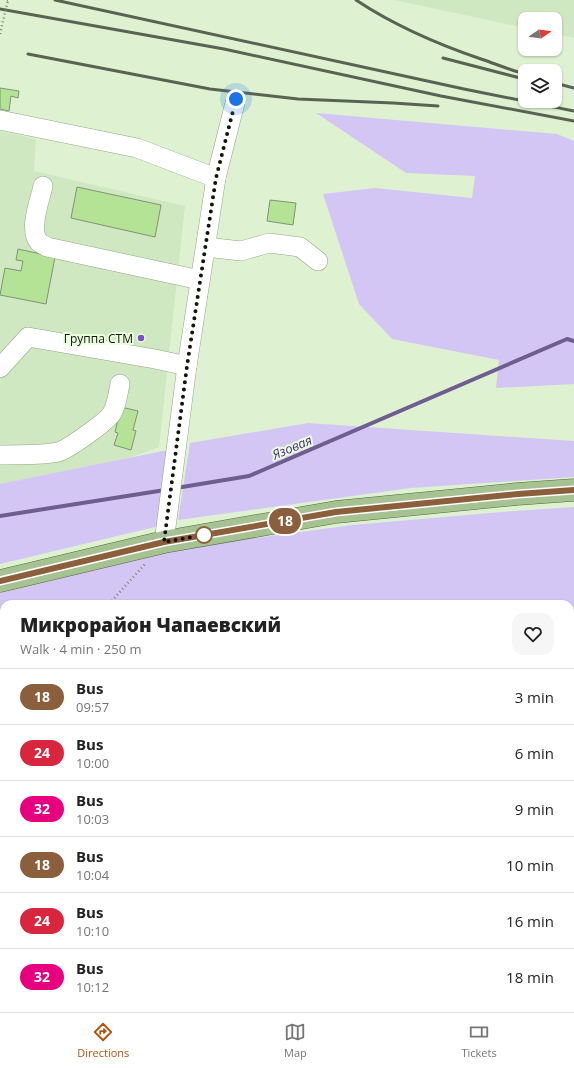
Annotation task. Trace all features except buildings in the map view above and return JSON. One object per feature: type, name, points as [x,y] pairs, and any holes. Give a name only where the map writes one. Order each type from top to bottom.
[{"type":"main road","points":[[0,580],[164,542],[336,512],[574,490]]},
{"type":"street","points":[[164,542],[187,366],[216,178],[236,99]]},
{"type":"street","points":[[0,120],[137,148],[216,178]]},
{"type":"street","points":[[43,186],[34,226],[35,235],[39,243],[47,247],[200,280]]},
{"type":"street","points":[[206,247],[241,251],[270,243],[300,247],[318,261]]},
{"type":"street","points":[[0,368],[28,337],[187,366]]},
{"type":"street","points":[[0,454],[49,453],[60,452],[68,448],[105,421],[112,414],[116,405],[120,384]]},
{"type":"path","points":[[0,34],[7,0]]},
{"type":"path","points":[[113,600],[164,542]]},
{"type":"shaded area","points":[[394,0],[574,0],[574,38],[562,35],[562,12],[518,12],[518,27]]},
{"type":"shaded area","points":[[316,113],[557,134],[574,141],[574,384],[496,388],[499,360],[392,339],[359,304],[323,194],[375,188],[472,198],[475,176],[406,173]]},
{"type":"shaded area","points":[[0,131],[36,139],[34,171],[185,206],[159,447],[0,506]]},
{"type":"shaded area","points":[[308,423],[574,441],[574,477],[411,488],[178,520],[190,443]]},
{"type":"shaded area","points":[[168,450],[159,526],[0,564],[0,484]]},
{"type":"shaded area","points":[[574,507],[574,600],[0,600],[0,593],[175,549],[352,525]]},
{"type":"waterway","name":"Язовая","points":[[176,488],[249,476],[567,339],[574,341]]},
{"type":"waterway","name":"Язовая","points":[[0,516],[165,490]]},
{"type":"railway","points":[[55,0],[464,89],[574,111]]},
{"type":"railway","points":[[356,0],[386,18],[432,41],[518,72]]},
{"type":"railway","points":[[0,9],[224,49],[441,96],[574,121]]},
{"type":"railway","points":[[28,54],[210,89],[298,99],[438,106]]},
{"type":"railway","points":[[443,58],[518,77]]},
{"type":"railway","points":[[562,85],[574,88]]},
{"type":"bus line","name":"18","points":[[0,581],[164,542],[336,512],[574,490]]},
{"type":"place","name":"Группа СТМ","points":[[141,338]]},
{"type":"route","points":[[204,535],[164,542],[187,366],[216,178],[236,99]]}]
